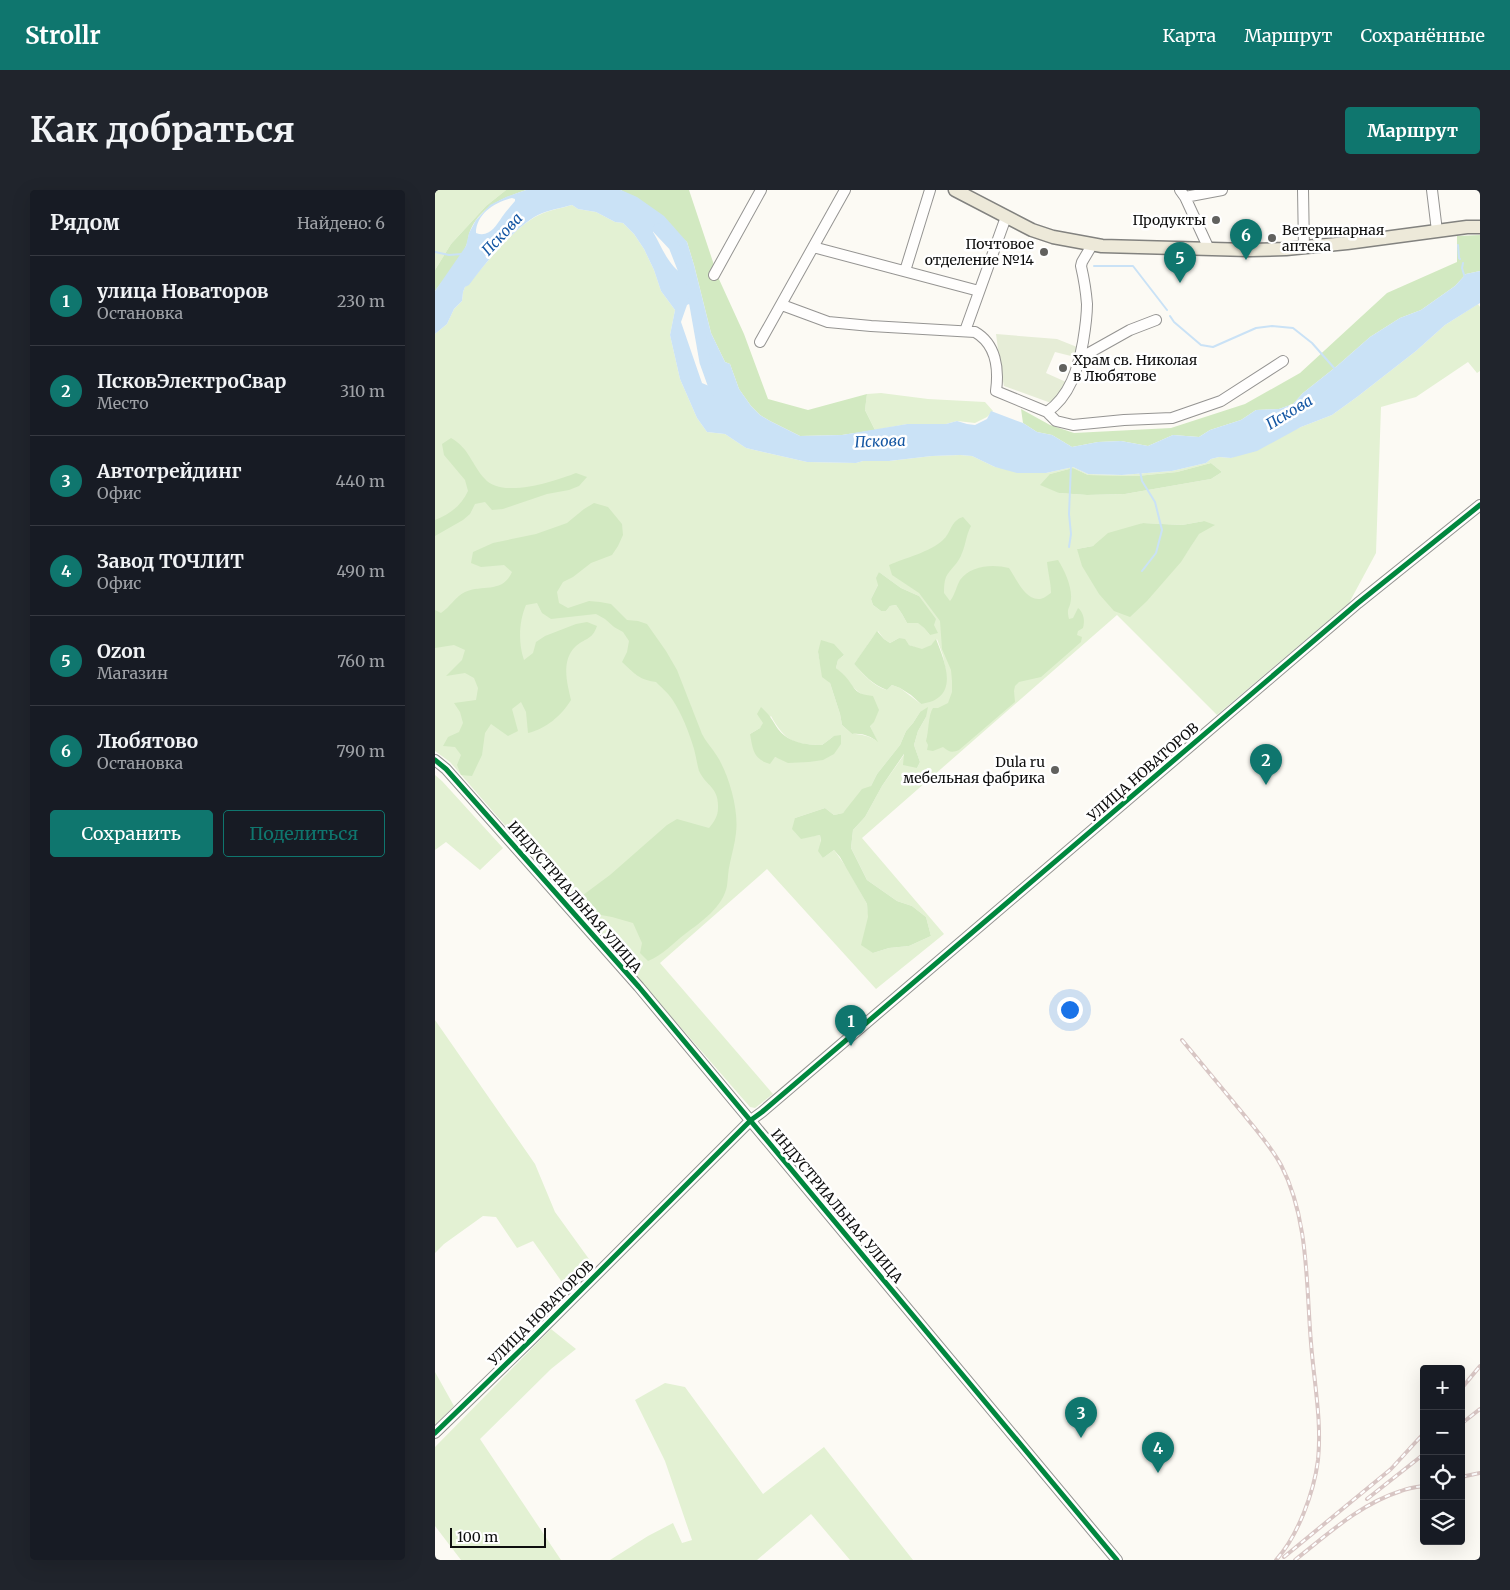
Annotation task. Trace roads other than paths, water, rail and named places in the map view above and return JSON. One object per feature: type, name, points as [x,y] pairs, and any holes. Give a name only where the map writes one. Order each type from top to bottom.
[{"type":"main road","points":[[955,190],[1032,230],[1053,237],[1092,245],[1249,250],[1304,248],[1467,227],[1480,227]]},
{"type":"street","points":[[714,275],[761,190]]},
{"type":"street","points":[[760,342],[845,190]]},
{"type":"street","points":[[905,271],[930,190]]},
{"type":"street","points":[[1209,248],[1183,193],[1222,190]]},
{"type":"street","points":[[1303,190],[1304,248]]},
{"type":"street","points":[[1432,190],[1437,231]]},
{"type":"street","points":[[965,331],[1006,217]]},
{"type":"street","points":[[1047,412],[1064,395],[1080,358],[1087,307],[1081,266],[1092,245]]},
{"type":"street","points":[[813,247],[979,291]]},
{"type":"street","points":[[782,305],[828,322],[975,332],[987,340],[995,358],[998,376],[996,391],[1047,412],[1056,421],[1073,425],[1172,418],[1221,401],[1283,361]]},
{"type":"street","points":[[1080,358],[1130,330],[1156,320]]},
{"type":"street","name":"УЛИЦА НОВАТОРОВ","points":[[435,1433],[751,1120],[1358,603],[1480,505]]},
{"type":"street","name":"ИНДУСТРИАЛЬНАЯ УЛИЦА","points":[[435,760],[446,769],[639,987],[1117,1560]]},
{"type":"water","points":[[526,190],[621,190],[637,197],[664,216],[687,242],[711,333],[725,362],[730,364],[739,389],[760,415],[800,436],[842,435],[907,424],[946,424],[957,421],[975,425],[987,419],[991,411],[1023,423],[1037,432],[1052,435],[1072,447],[1098,442],[1121,441],[1148,446],[1173,435],[1199,437],[1210,430],[1241,420],[1256,410],[1279,409],[1293,404],[1303,393],[1370,337],[1400,318],[1421,310],[1455,286],[1466,274],[1480,271],[1480,303],[1445,325],[1416,351],[1332,415],[1301,427],[1257,451],[1231,458],[1219,457],[1211,459],[1206,463],[1172,471],[1122,475],[1088,474],[1073,467],[1046,473],[1017,473],[995,467],[972,456],[960,455],[856,463],[807,462],[746,448],[725,434],[707,432],[697,418],[680,379],[670,335],[675,310],[661,291],[654,270],[634,234],[623,223],[615,222],[596,212],[578,209],[572,205],[538,215],[519,228],[501,246],[469,285],[465,287],[462,301],[454,309],[447,324],[435,334],[435,291],[466,246],[469,233],[476,220],[490,205]],"holes":[[[512,198],[515,201],[492,230],[485,234],[476,233],[479,220],[488,210],[499,202]],[[658,231],[677,247],[682,268],[681,273],[668,260],[653,232]],[[689,304],[696,309],[697,332],[700,337],[701,353],[712,367],[709,386],[702,383],[681,322]]]},
{"type":"waterway","name":"Пскова","points":[[658,229],[674,246],[687,279]]},
{"type":"waterway","points":[[1458,245],[1460,259]]},
{"type":"waterway","points":[[435,252],[449,255],[462,254]]},
{"type":"waterway","points":[[1463,263],[1462,268],[1465,278]]},
{"type":"waterway","points":[[1094,266],[1133,266],[1167,310]]},
{"type":"waterway","name":"Пскова","points":[[693,294],[705,362],[715,390]]},
{"type":"waterway","points":[[1170,316],[1174,322],[1201,345],[1213,347],[1256,328],[1272,326],[1293,328],[1312,343],[1335,369]]},
{"type":"waterway","points":[[1069,547],[1071,534],[1069,514],[1071,465]]},
{"type":"waterway","points":[[1140,471],[1142,481],[1155,502],[1162,530],[1156,553],[1142,571]]},
{"type":"railway","points":[[1182,1040],[1267,1143],[1277,1158],[1290,1186],[1297,1207],[1301,1229],[1305,1252],[1318,1416],[1318,1460],[1313,1486],[1304,1513],[1291,1539],[1276,1560]]},
{"type":"railway","points":[[1465,1384],[1480,1366]]},
{"type":"railway","points":[[1465,1421],[1480,1409]]},
{"type":"railway","points":[[1284,1557],[1391,1469],[1420,1437]]},
{"type":"railway","points":[[1367,1499],[1423,1455]]},
{"type":"railway","points":[[1465,1476],[1480,1473]]},
{"type":"railway","points":[[1295,1560],[1358,1512],[1386,1497],[1420,1487]]},
{"type":"place","name":"Продукты","points":[[1216,220]]},
{"type":"place","name":"Ветеринарная аптека","points":[[1272,238]]},
{"type":"place","name":"Почтовое отделение №14","points":[[1044,252]]},
{"type":"place","name":"Любятово","points":[[1246,260]]},
{"type":"place","name":"Ozon","points":[[1180,283]]},
{"type":"place","name":"Храм св. Николая в Любятове","points":[[1063,368]]},
{"type":"place","name":"Dula ru мебельная фабрика","points":[[1055,770]]},
{"type":"place","name":"ПсковЭлектроСвар","points":[[1266,785]]},
{"type":"place","name":"улица Новаторов","points":[[851,1046]]},
{"type":"place","name":"Автотрейдинг","points":[[1081,1438]]},
{"type":"place","name":"Завод ТОЧЛИТ","points":[[1158,1473]]}]
